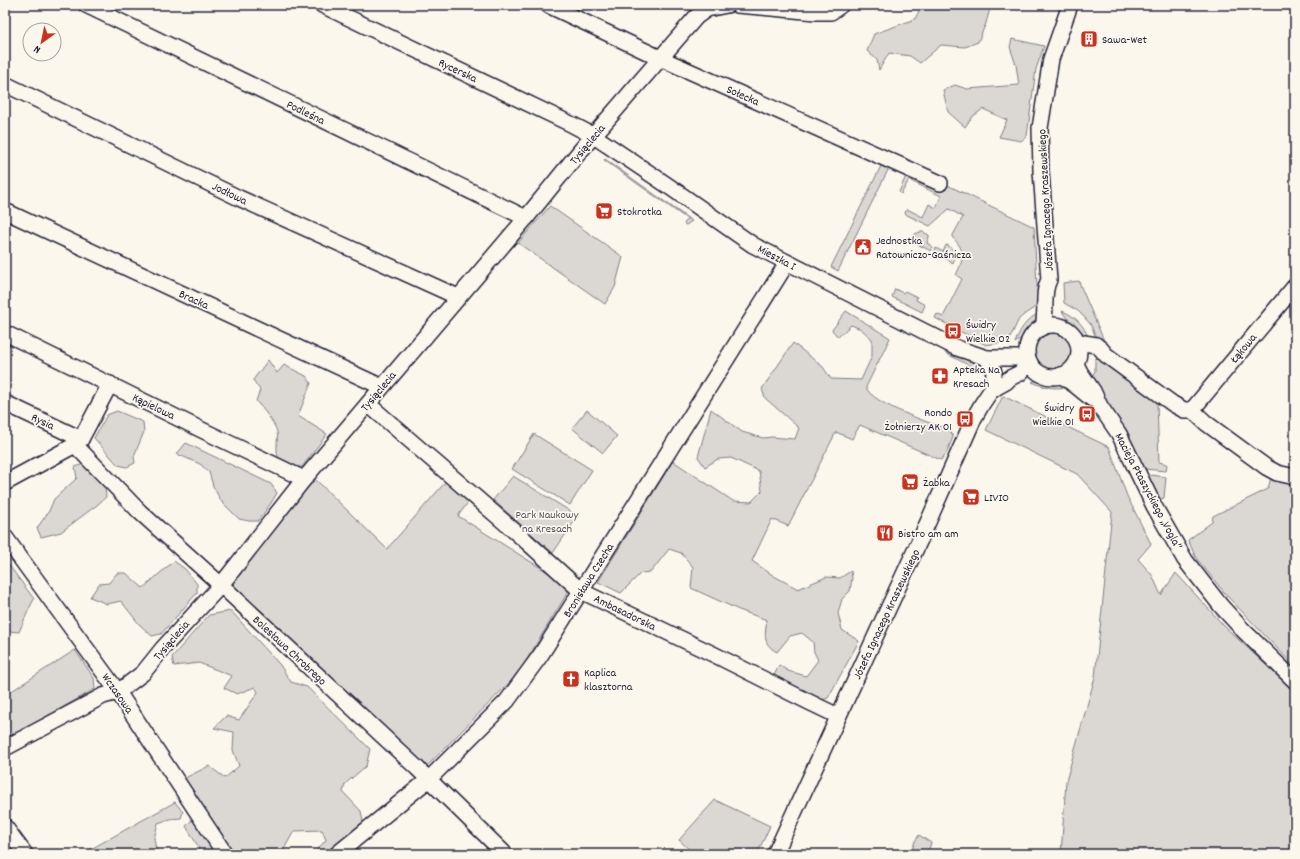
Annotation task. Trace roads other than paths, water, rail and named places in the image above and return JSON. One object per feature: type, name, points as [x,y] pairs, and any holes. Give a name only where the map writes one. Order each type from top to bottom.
[{"type":"street","name":"Podleśna","points":[[86,5],[526,218]]},
{"type":"street","name":"Rycerska","points":[[322,5],[566,121],[594,136]]},
{"type":"street","name":"Sołecka","points":[[548,5],[660,58],[940,183]]},
{"type":"street","name":"Tysiąclecia","points":[[5,748],[103,696],[118,692],[143,673],[163,648],[221,585],[304,479],[660,58],[696,17],[707,9],[727,5]]},
{"type":"street","points":[[737,5],[831,12],[841,5]]},
{"type":"street","name":"Józefa Ignacego Kraszewskiego","points":[[1043,327],[1046,313],[1045,287],[1049,280],[1041,171],[1040,128],[1051,59],[1070,5]]},
{"type":"street","name":"Jodłowa","points":[[5,84],[239,198],[458,297]]},
{"type":"street","name":"Mieszka I","points":[[594,136],[753,245],[787,263],[957,348],[981,356],[1029,360]]},
{"type":"street","name":"Bracka","points":[[5,211],[382,387]]},
{"type":"street","name":"Bronisława Czecha","points":[[337,854],[428,780],[507,701],[540,656],[787,263]]},
{"type":"street","name":"Józefa Ignacego Kraszewskiego","points":[[1049,280],[1054,285],[1056,308],[1061,326]]},
{"type":"street","name":"Łąkowa","points":[[1192,410],[1295,286]]},
{"type":"street","points":[[1051,325],[1061,326],[1070,331],[1078,353],[1071,370],[1061,376],[1051,377],[1042,374],[1034,368],[1029,360],[1027,352],[1029,342],[1034,334],[1043,327],[1051,325]]},
{"type":"street","name":"Kąpielowa","points":[[5,333],[304,479]]},
{"type":"street","name":"Mieszka I","points":[[981,356],[1029,342]]},
{"type":"street","points":[[1078,353],[1106,355],[1181,409],[1192,410],[1206,423],[1266,467],[1277,473],[1295,477]]},
{"type":"street","name":"Macieja Ptaszyckiego „Vogla”","points":[[1078,353],[1080,372],[1119,434],[1154,506],[1185,560],[1225,611],[1295,681]]},
{"type":"street","points":[[981,356],[994,372],[1000,386],[1019,382],[1042,374]]},
{"type":"street","name":"Józefa Ignacego Kraszewskiego","points":[[775,854],[924,531],[974,418],[986,397],[1010,378],[1020,373],[1029,360]]},
{"type":"street","name":"Macieja Ptaszyckiego „Vogla”","points":[[1061,376],[1076,386],[1100,406]]},
{"type":"street","points":[[5,483],[78,442],[110,384]]},
{"type":"street","name":"Rysia","points":[[5,403],[78,442]]},
{"type":"street","name":"Ambasadorska","points":[[368,404],[526,541],[581,591],[838,716]]},
{"type":"street","name":"Bolesława Chrobrego","points":[[78,442],[140,512],[221,585],[505,854]]},
{"type":"street","name":"Wczasowa","points":[[5,537],[118,692],[225,854]]},
{"type":"street","points":[[5,827],[24,854]]},
{"type":"place","name":"Sawa-Wet","points":[[1089,39]]},
{"type":"place","name":"Stokrotka","points":[[604,211]]},
{"type":"place","name":"Jednostka Ratowniczo-Gaśnicza","points":[[863,247]]},
{"type":"place","name":"Świdry Wielkie 02","points":[[953,331]]},
{"type":"place","name":"Apteka Na Kresach","points":[[940,376]]},
{"type":"place","name":"Świdry Wielkie 01","points":[[1087,414]]},
{"type":"place","name":"Rondo Żołnierzy AK 01","points":[[965,419]]},
{"type":"place","name":"Żabka","points":[[910,482]]},
{"type":"place","name":"LIVIO","points":[[971,497]]},
{"type":"place","name":"Bistro am am","points":[[885,533]]},
{"type":"place","name":"Kaplica klasztorna","points":[[571,679]]},
{"type":"park label","name":"Park Naukowy na Kresach","points":[[547,521]]}]
